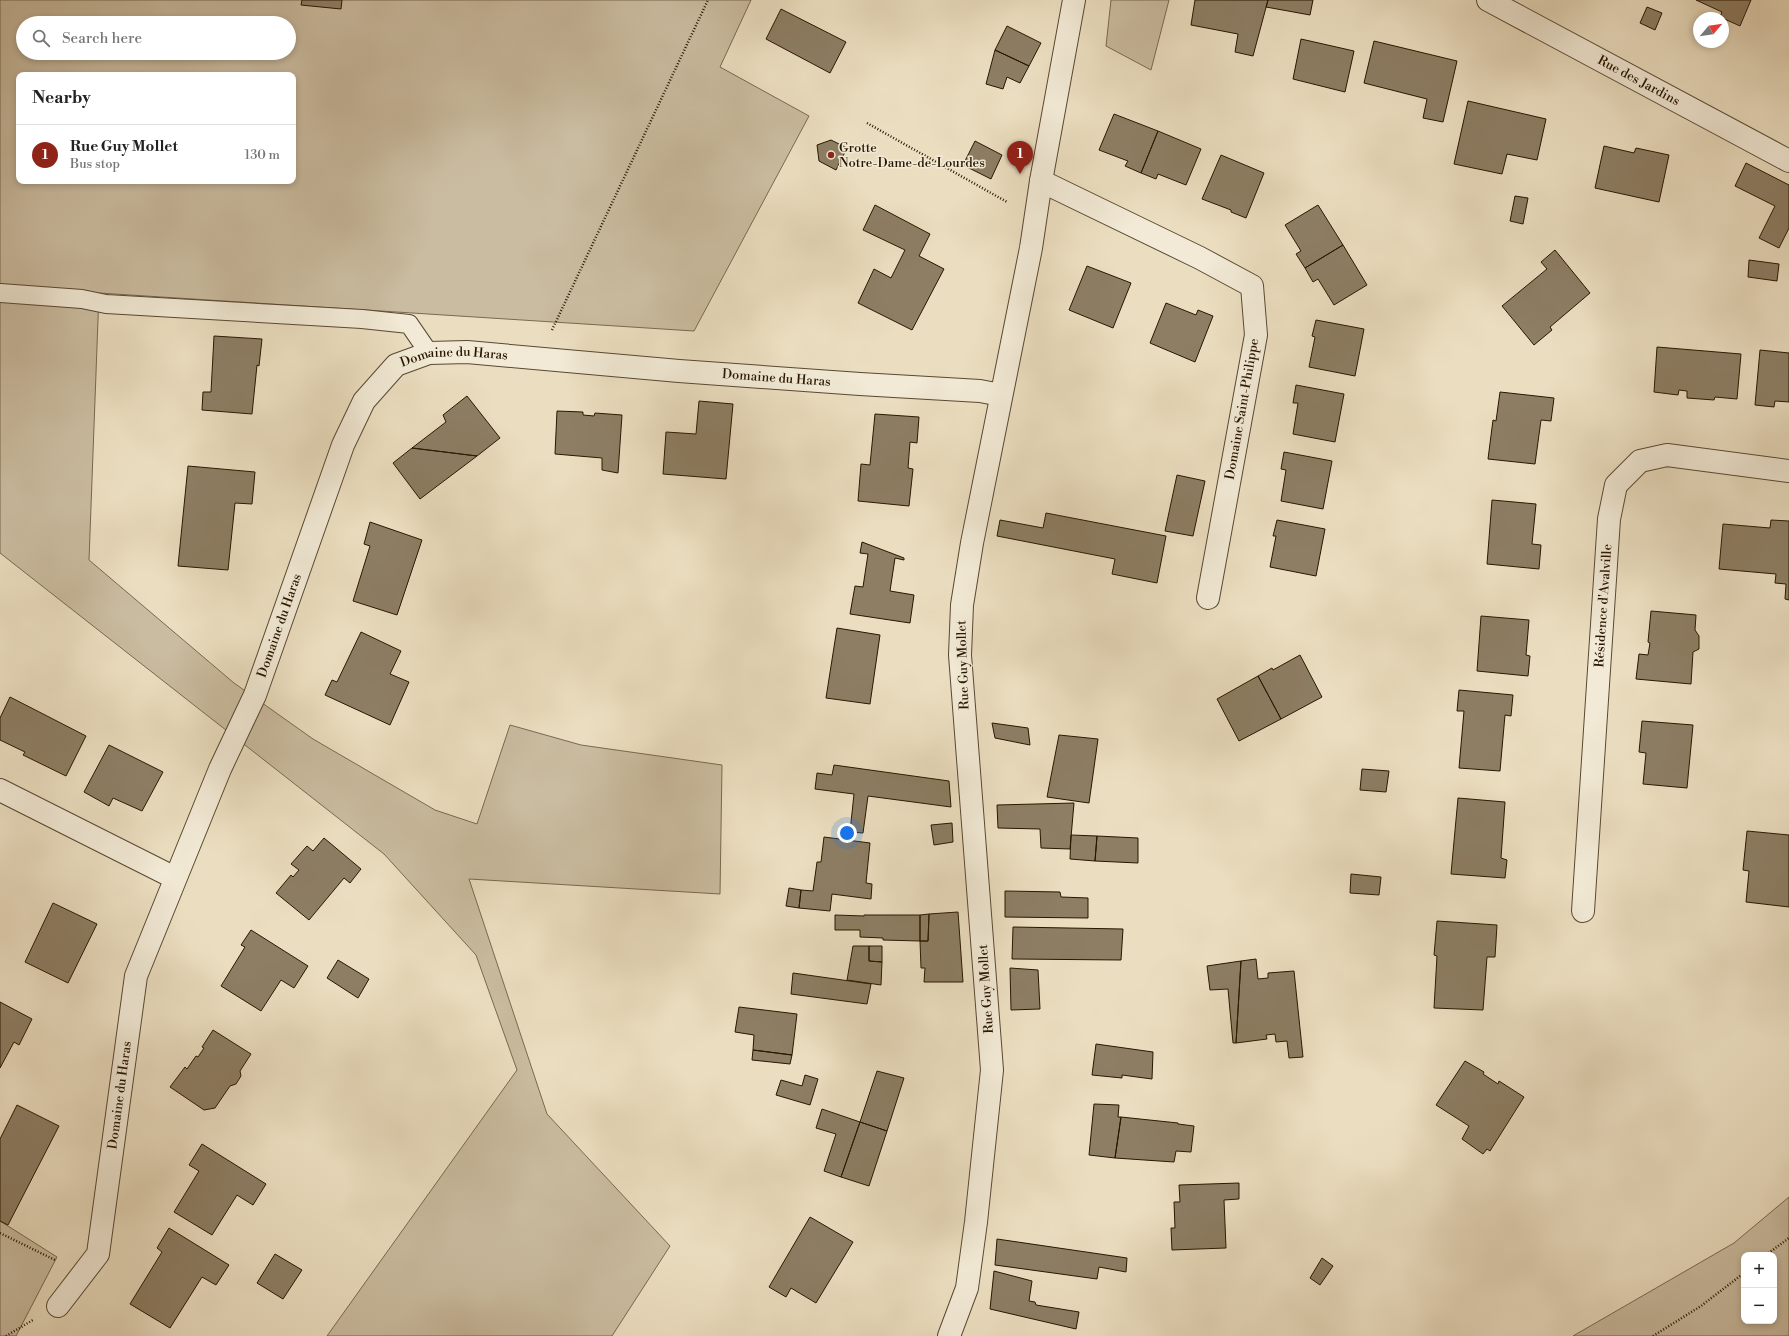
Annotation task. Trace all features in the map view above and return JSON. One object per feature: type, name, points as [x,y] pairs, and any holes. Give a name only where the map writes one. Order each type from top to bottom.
[{"type":"street","name":"Rue Guy Mollet","points":[[949,1336],[967,1288],[976,1222],[992,1070],[960,655],[962,605],[1001,395],[1032,248],[1041,182],[1074,0]]},
{"type":"street","name":"Rue des Jardins","points":[[1488,0],[1789,161]]},
{"type":"street","name":"Domaine Saint-Philippe","points":[[1041,182],[1200,258],[1252,286],[1256,335],[1208,598]]},
{"type":"street","name":"Domaine du Haras","points":[[58,1306],[98,1254],[136,976],[220,769],[255,695],[343,445],[364,401],[396,365],[429,353],[467,352],[852,384],[980,391],[1001,395]]},
{"type":"street","name":"Résidence d'Avalville","points":[[1584,912],[1609,519],[1616,485],[1640,461],[1667,454],[1789,471]]},
{"type":"street","points":[[0,790],[175,878]]},
{"type":"lane","points":[[0,293],[82,299],[106,304],[362,319],[409,324],[429,353]]},
{"type":"path","points":[[549,360],[552,327],[708,0]]},
{"type":"path","points":[[867,123],[1036,218]]},
{"type":"path","points":[[0,1233],[82,1274]]},
{"type":"path","points":[[1770,1252],[1789,1238]]},
{"type":"path","points":[[1653,1336],[1701,1306],[1741,1275]]},
{"type":"shaded area","points":[[0,0],[751,0],[720,67],[809,116],[694,331],[99,293],[89,560],[234,683],[313,739],[435,810],[477,824],[510,725],[581,745],[722,765],[720,894],[469,879],[547,1114],[670,1246],[612,1336],[327,1336],[517,1070],[476,955],[384,854],[0,553]]},
{"type":"shaded area","points":[[1111,0],[1169,0],[1151,70],[1106,46]]},
{"type":"shaded area","points":[[1789,1197],[1789,1336],[1573,1336],[1734,1243]]},
{"type":"shaded area","points":[[0,1221],[57,1257],[16,1336],[0,1336]]},
{"type":"building","points":[[302,0],[342,0],[341,9],[301,5]]},
{"type":"building","points":[[1195,0],[1268,0],[1253,56],[1235,52],[1238,34],[1191,25]]},
{"type":"building","points":[[1268,0],[1313,0],[1310,15],[1266,7]]},
{"type":"building","points":[[1696,0],[1751,0],[1740,26],[1729,21],[1729,12],[1722,12]]},
{"type":"building","points":[[1647,7],[1662,13],[1655,30],[1640,23]]},
{"type":"building","points":[[781,9],[846,42],[830,73],[766,39]]},
{"type":"building","points":[[1007,26],[1041,43],[1029,66],[995,50]]},
{"type":"building","points":[[1301,39],[1354,51],[1345,92],[1293,79]]},
{"type":"building","points":[[1374,41],[1457,61],[1443,122],[1423,118],[1427,99],[1364,83]]},
{"type":"building","points":[[995,50],[1029,66],[1020,83],[1007,77],[1003,89],[986,84]]},
{"type":"building","points":[[1468,101],[1546,119],[1537,160],[1507,154],[1502,174],[1454,164]]},
{"type":"building","points":[[1114,114],[1158,131],[1141,173],[1125,166],[1128,161],[1099,150]]},
{"type":"building","points":[[1158,131],[1201,149],[1186,185],[1158,174],[1156,179],[1141,173]]},
{"type":"building","name":"Grotte Notre-Dame-de-Lourdes","points":[[831,140],[847,148],[836,170],[819,161],[817,145]]},
{"type":"building","points":[[975,141],[1002,155],[991,179],[963,165]]},
{"type":"building","points":[[1604,146],[1634,153],[1636,148],[1669,155],[1659,202],[1595,188]]},
{"type":"building","points":[[1221,155],[1264,173],[1246,218],[1231,212],[1231,210],[1202,199]]},
{"type":"building","points":[[1746,163],[1789,185],[1789,228],[1779,248],[1759,238],[1775,206],[1735,186]]},
{"type":"building","points":[[1515,196],[1528,198],[1523,224],[1510,221]]},
{"type":"building","points":[[875,205],[930,234],[919,256],[944,269],[912,330],[858,303],[874,269],[891,278],[905,250],[863,230]]},
{"type":"building","points":[[1318,205],[1343,245],[1305,268],[1296,254],[1301,251],[1285,225]]},
{"type":"building","points":[[1343,245],[1367,285],[1334,305],[1318,279],[1313,282],[1305,268]]},
{"type":"building","points":[[1555,250],[1590,293],[1550,327],[1552,330],[1534,345],[1502,306],[1547,269],[1541,262]]},
{"type":"building","points":[[1749,260],[1779,264],[1777,281],[1748,277]]},
{"type":"building","points":[[1087,266],[1131,283],[1113,328],[1069,310]]},
{"type":"building","points":[[1166,303],[1196,315],[1198,310],[1213,316],[1195,362],[1150,343]]},
{"type":"building","points":[[1316,320],[1364,329],[1355,376],[1309,367],[1315,337],[1312,336]]},
{"type":"building","points":[[214,336],[262,339],[259,366],[257,365],[252,414],[202,410],[203,392],[211,392]]},
{"type":"building","points":[[1657,347],[1741,354],[1737,399],[1715,397],[1714,400],[1687,398],[1687,391],[1679,390],[1678,395],[1654,392]]},
{"type":"building","points":[[1760,350],[1789,353],[1789,402],[1775,401],[1774,407],[1755,405]]},
{"type":"building","points":[[1296,385],[1344,394],[1335,442],[1293,434],[1298,403],[1293,403]]},
{"type":"building","points":[[1500,392],[1554,398],[1551,421],[1541,420],[1535,464],[1488,459],[1493,420],[1496,421]]},
{"type":"building","points":[[467,396],[500,438],[477,456],[412,448],[446,422],[443,415]]},
{"type":"building","points":[[699,401],[733,404],[726,479],[663,474],[666,432],[696,434]]},
{"type":"building","points":[[557,411],[583,412],[583,415],[594,416],[595,413],[622,415],[618,473],[602,470],[602,458],[555,454]]},
{"type":"building","points":[[875,414],[919,417],[917,443],[910,442],[908,468],[913,469],[909,506],[858,501],[861,464],[870,465]]},
{"type":"building","points":[[412,448],[477,456],[420,499],[393,463]]},
{"type":"building","points":[[1284,452],[1332,461],[1323,509],[1281,501],[1286,470],[1281,469]]},
{"type":"building","points":[[188,466],[255,472],[252,504],[235,503],[228,570],[178,566]]},
{"type":"building","points":[[1177,475],[1205,481],[1193,536],[1165,531]]},
{"type":"building","points":[[1492,500],[1536,504],[1532,544],[1541,545],[1539,569],[1487,564]]},
{"type":"building","points":[[1046,513],[1166,536],[1157,583],[1112,574],[1115,559],[997,536],[1000,520],[1043,528]]},
{"type":"building","points":[[1277,520],[1325,529],[1316,576],[1270,567],[1276,536],[1273,536]]},
{"type":"building","points":[[1771,520],[1789,521],[1789,600],[1785,599],[1786,584],[1775,583],[1776,574],[1719,569],[1723,524],[1770,528]]},
{"type":"building","points":[[370,522],[422,540],[397,615],[353,601],[370,546],[364,544]]},
{"type":"building","points":[[862,542],[904,558],[904,560],[895,558],[890,591],[914,595],[910,623],[850,614],[855,586],[863,587],[868,554],[860,553]]},
{"type":"building","points":[[1651,611],[1696,615],[1695,630],[1699,636],[1699,649],[1693,652],[1691,684],[1636,679],[1639,654],[1648,655]]},
{"type":"building","points":[[1481,616],[1529,620],[1526,655],[1530,656],[1528,676],[1477,671]]},
{"type":"building","points":[[837,628],[880,635],[870,704],[826,698]]},
{"type":"building","points":[[361,632],[401,651],[390,674],[409,682],[390,725],[325,695],[332,680],[337,682]]},
{"type":"building","points":[[1300,655],[1322,697],[1281,719],[1258,676],[1272,668],[1273,670]]},
{"type":"building","points":[[1258,676],[1281,719],[1239,741],[1217,699]]},
{"type":"building","points":[[1459,690],[1513,695],[1511,716],[1505,715],[1500,771],[1459,768],[1464,711],[1457,711]]},
{"type":"building","points":[[10,697],[86,736],[66,776],[23,755],[25,752],[0,740],[0,718]]},
{"type":"building","points":[[1642,721],[1693,725],[1687,788],[1643,784],[1646,753],[1639,752]]},
{"type":"building","points":[[992,723],[1028,728],[1030,745],[995,738]]},
{"type":"building","points":[[1059,735],[1098,739],[1089,803],[1047,797]]},
{"type":"building","points":[[109,745],[163,772],[142,811],[113,798],[109,806],[84,792]]},
{"type":"building","points":[[834,765],[949,781],[951,807],[868,796],[863,833],[850,832],[854,794],[815,789],[817,773],[832,775]]},
{"type":"building","points":[[1362,769],[1389,771],[1386,792],[1360,790]]},
{"type":"building","points":[[1458,798],[1505,802],[1501,858],[1507,860],[1505,878],[1451,874]]},
{"type":"building","points":[[1074,803],[1070,849],[1041,848],[1040,829],[998,828],[997,805]]},
{"type":"building","points":[[952,823],[953,842],[934,845],[931,825]]},
{"type":"building","points":[[1747,831],[1789,835],[1789,907],[1746,902],[1749,871],[1743,870]]},
{"type":"building","points":[[1071,835],[1097,836],[1095,861],[1070,859]]},
{"type":"building","points":[[1097,836],[1138,838],[1138,863],[1095,861]]},
{"type":"building","points":[[824,837],[870,843],[866,883],[872,884],[871,899],[832,894],[830,911],[799,908],[801,890],[813,891],[817,862],[821,862]]},
{"type":"building","points":[[324,838],[361,869],[350,883],[344,878],[309,920],[276,893],[291,875],[293,877],[299,870],[291,864],[307,846],[313,851]]},
{"type":"building","points":[[1351,874],[1381,877],[1379,895],[1350,893]]},
{"type":"building","points":[[789,888],[801,890],[799,908],[786,906]]},
{"type":"building","points":[[1005,891],[1060,892],[1061,897],[1088,898],[1088,918],[1005,917]]},
{"type":"building","points":[[53,903],[97,924],[68,983],[25,962]]},
{"type":"building","points":[[958,912],[963,982],[924,982],[925,968],[921,968],[920,941],[928,941],[929,914]]},
{"type":"building","points":[[929,914],[928,941],[920,941],[920,915]]},
{"type":"building","points":[[835,915],[920,915],[920,941],[883,940],[883,938],[860,937],[860,930],[835,930]]},
{"type":"building","points":[[1437,921],[1497,925],[1495,957],[1487,957],[1483,1010],[1434,1008],[1437,956],[1434,955]]},
{"type":"building","points":[[1013,927],[1123,929],[1121,960],[1012,959]]},
{"type":"building","points":[[251,930],[308,966],[294,988],[281,980],[261,1011],[221,986],[245,947],[241,945]]},
{"type":"building","points":[[853,946],[869,946],[869,961],[882,962],[881,985],[847,980]]},
{"type":"building","points":[[869,946],[882,946],[882,962],[869,961]]},
{"type":"building","points":[[1256,959],[1258,979],[1268,978],[1268,973],[1294,971],[1303,1057],[1289,1058],[1287,1041],[1276,1042],[1275,1034],[1266,1035],[1267,1039],[1236,1043],[1241,961]]},
{"type":"building","points":[[338,960],[369,979],[358,998],[327,978]]},
{"type":"building","points":[[1241,961],[1236,1043],[1233,1043],[1228,989],[1210,990],[1207,966]]},
{"type":"building","points":[[1010,968],[1038,970],[1040,1009],[1011,1010]]},
{"type":"building","points":[[793,973],[871,984],[867,1004],[791,994]]},
{"type":"building","points":[[0,1002],[32,1019],[19,1045],[14,1042],[0,1068]]},
{"type":"building","points":[[739,1007],[797,1014],[792,1055],[753,1050],[754,1035],[735,1032]]},
{"type":"building","points":[[213,1030],[251,1054],[240,1071],[241,1076],[236,1084],[230,1086],[215,1108],[204,1110],[170,1087],[185,1067],[187,1069],[196,1056],[198,1057],[204,1048],[202,1047]]},
{"type":"building","points":[[1096,1044],[1153,1052],[1152,1079],[1122,1075],[1122,1078],[1092,1075]]},
{"type":"building","points":[[753,1050],[792,1055],[790,1064],[752,1060]]},
{"type":"building","points":[[1465,1061],[1484,1072],[1483,1074],[1498,1084],[1499,1081],[1524,1097],[1490,1151],[1487,1149],[1483,1154],[1462,1139],[1469,1126],[1436,1105]]},
{"type":"building","points":[[877,1071],[904,1078],[887,1131],[860,1122]]},
{"type":"building","points":[[805,1075],[818,1079],[810,1105],[776,1095],[781,1080],[802,1086]]},
{"type":"building","points":[[1094,1104],[1119,1105],[1118,1117],[1121,1117],[1115,1158],[1089,1155]]},
{"type":"building","points":[[17,1105],[59,1126],[8,1225],[0,1221],[0,1139]]},
{"type":"building","points":[[822,1109],[860,1122],[841,1177],[824,1171],[836,1134],[816,1128]]},
{"type":"building","points":[[1121,1117],[1194,1126],[1191,1152],[1176,1151],[1174,1162],[1115,1158]]},
{"type":"building","points":[[860,1122],[887,1131],[869,1186],[841,1177]]},
{"type":"building","points":[[202,1144],[266,1184],[253,1205],[237,1195],[212,1235],[174,1212],[199,1171],[189,1165]]},
{"type":"building","points":[[1239,1183],[1239,1199],[1224,1200],[1226,1248],[1172,1250],[1171,1228],[1175,1228],[1174,1202],[1180,1202],[1179,1185]]},
{"type":"building","points":[[810,1217],[853,1242],[816,1303],[791,1288],[786,1297],[769,1287]]},
{"type":"building","points":[[169,1228],[229,1265],[216,1285],[202,1277],[170,1328],[130,1304],[162,1252],[157,1248]]},
{"type":"building","points":[[997,1239],[1127,1258],[1126,1272],[1099,1267],[1097,1279],[995,1265]]},
{"type":"building","points":[[275,1254],[302,1270],[283,1299],[257,1283]]},
{"type":"building","points":[[1322,1258],[1333,1266],[1320,1285],[1310,1278]]},
{"type":"building","points":[[994,1271],[1032,1281],[1029,1301],[1035,1302],[1036,1305],[1079,1312],[1076,1329],[990,1309]]},
{"type":"place","name":"Grotte Notre-Dame-de-Lourdes","points":[[831,155]]},
{"type":"place","name":"Rue Guy Mollet","points":[[1020,174]]}]
